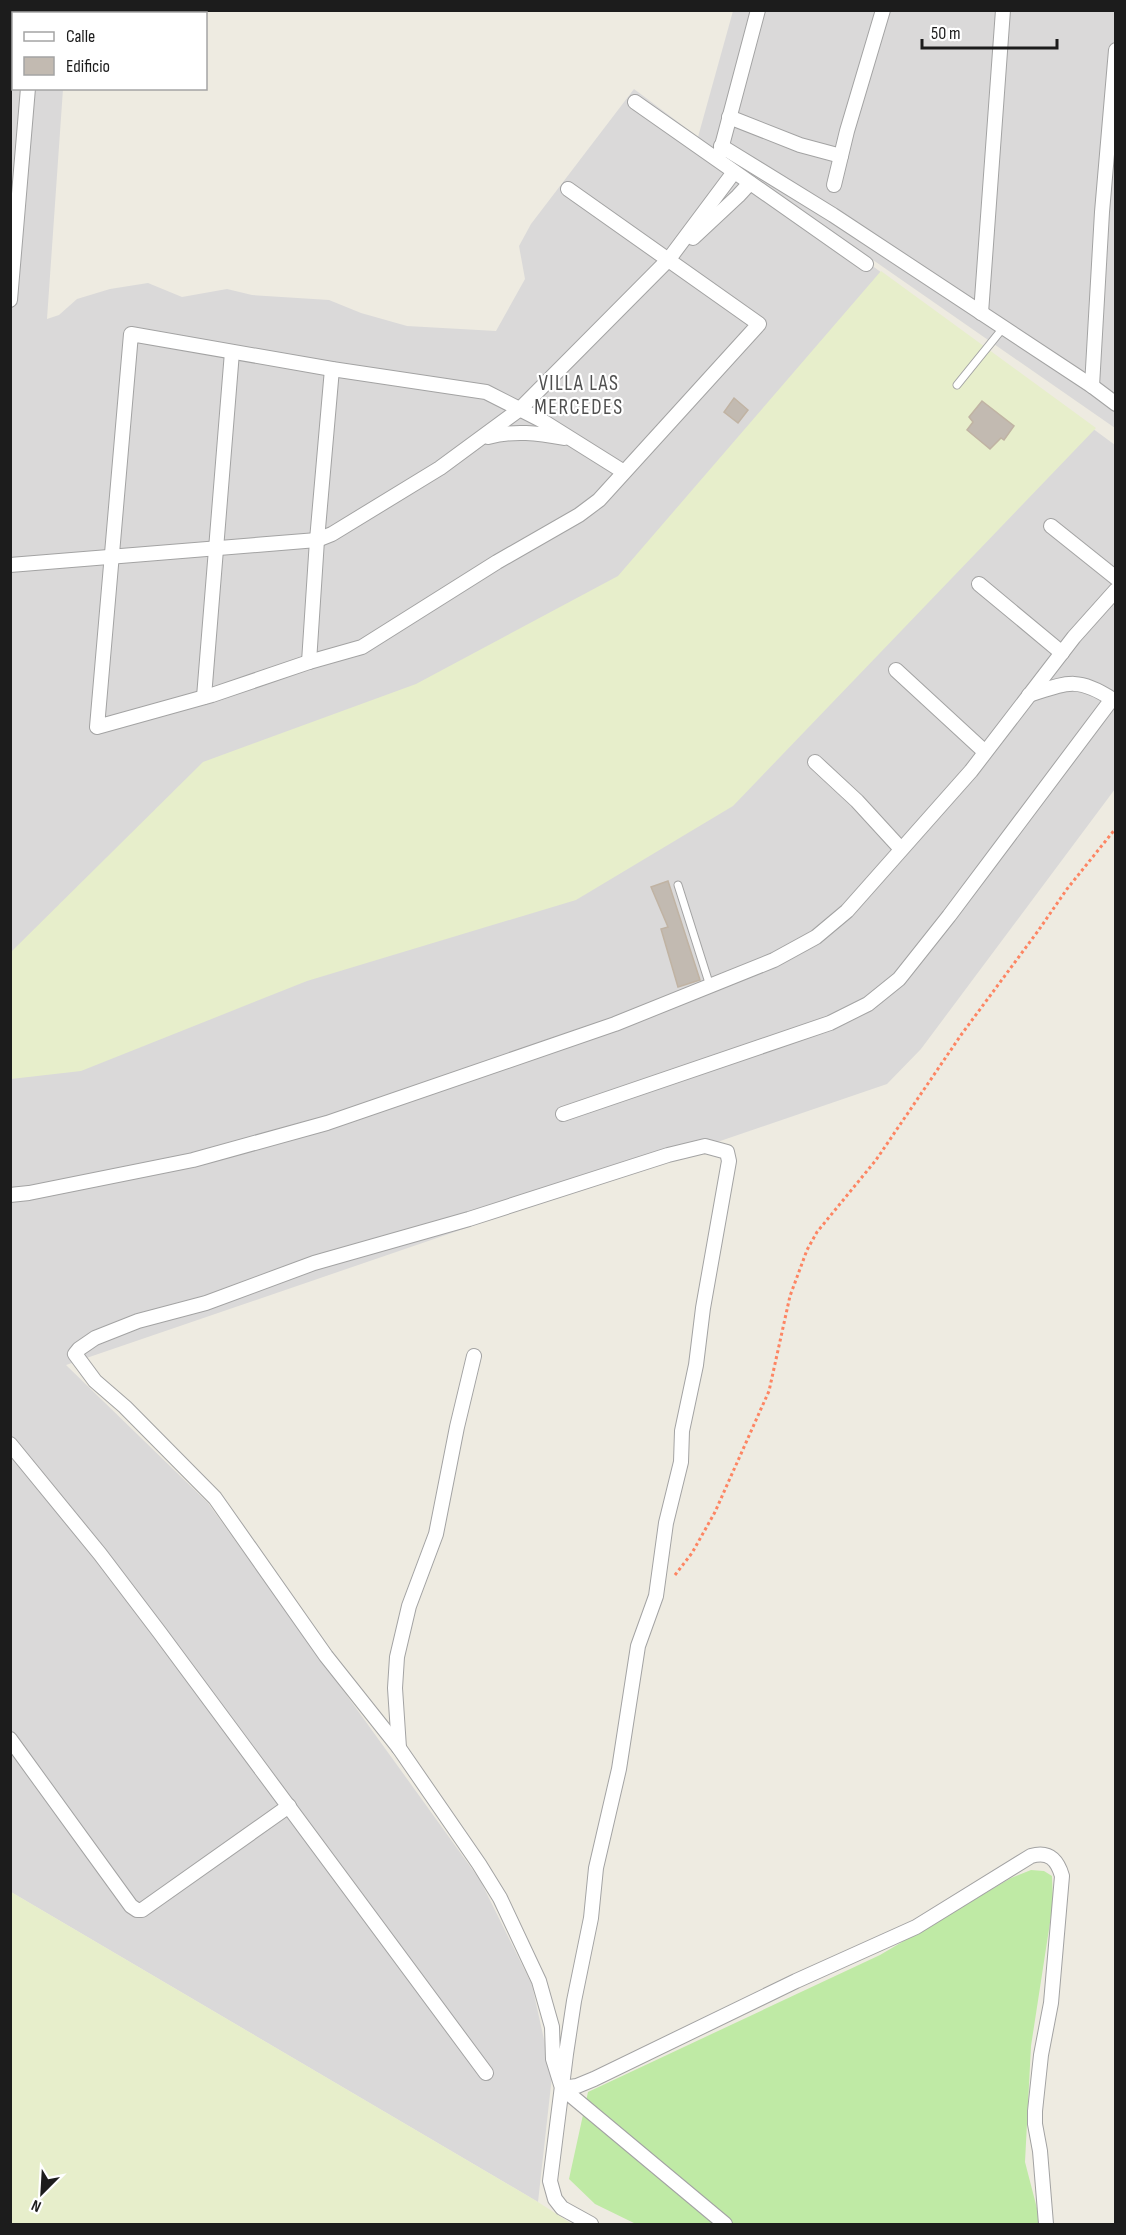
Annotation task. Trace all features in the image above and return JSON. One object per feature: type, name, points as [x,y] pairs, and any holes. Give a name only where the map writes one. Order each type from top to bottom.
[{"type":"street","points":[[719,161],[721,146],[758,10]]},
{"type":"street","points":[[834,184],[883,10]]},
{"type":"street","points":[[981,313],[1003,10]]},
{"type":"street","points":[[1092,386],[1102,212],[1116,50]]},
{"type":"street","points":[[10,300],[17,143],[28,90]]},
{"type":"street","points":[[635,102],[866,264]]},
{"type":"street","points":[[729,117],[800,145],[841,156]]},
{"type":"street","points":[[721,146],[833,215],[1116,404]]},
{"type":"street","points":[[669,259],[734,172]]},
{"type":"street","points":[[10,565],[317,540],[332,534],[440,468],[520,409],[669,259],[750,183]]},
{"type":"street","points":[[568,189],[759,324],[599,501],[579,515],[497,562],[362,647],[309,662],[204,698],[97,727],[130,334],[332,369],[486,392],[572,439],[624,472]]},
{"type":"street","points":[[204,698],[232,352]]},
{"type":"street","points":[[309,662],[332,369]]},
{"type":"street","points":[[482,438],[504,433],[524,433],[572,439]]},
{"type":"street","points":[[1051,526],[1116,578]]},
{"type":"street","points":[[979,584],[1062,653]]},
{"type":"street","points":[[10,1195],[193,1160],[327,1123],[615,1024],[774,960],[816,937],[847,911],[985,752],[1062,653],[1116,590]]},
{"type":"street","points":[[896,670],[985,752]]},
{"type":"street","points":[[563,1114],[830,1023],[868,1004],[899,979],[1112,699],[1097,689],[1076,683],[1029,695]]},
{"type":"street","points":[[815,762],[857,801],[901,849]]},
{"type":"street","points":[[591,2224],[562,2208],[555,2199],[550,2181],[562,2088],[574,2001],[591,1918],[596,1868],[621,1758],[638,1646],[656,1596],[666,1523],[681,1462],[682,1431],[696,1365],[729,1161],[727,1152],[705,1146],[668,1155],[469,1219],[315,1263],[206,1303],[138,1321],[95,1338],[75,1354],[95,1381],[125,1407],[215,1498],[326,1656],[399,1748],[479,1864],[500,1898],[538,1981],[552,2027],[553,2059],[562,2088],[725,2224]]},
{"type":"street","points":[[399,1748],[395,1670],[399,1647],[409,1606],[436,1534],[457,1427],[474,1356]]},
{"type":"street","points":[[10,1444],[107,1563],[486,2073]]},
{"type":"street","points":[[10,1739],[131,1906],[137,1910],[142,1910],[289,1806]]},
{"type":"street","points":[[562,2088],[577,2086],[594,2079],[796,1981],[916,1927],[1031,1856],[1041,1853],[1054,1858],[1062,1876],[1051,2003],[1041,2055],[1035,2111],[1046,2224]]},
{"type":"lane","points":[[957,385],[1003,328]]},
{"type":"lane","points":[[678,885],[710,986]]},
{"type":"path","points":[[656,1596],[692,1553],[730,1480],[769,1392],[790,1296],[807,1250],[817,1232],[876,1160],[967,1026],[1067,888],[1116,828]]},
{"type":"shaded area","points":[[11,11],[69,11],[12,12],[12,90],[63,90],[47,319],[59,315],[77,299],[110,289],[148,283],[182,297],[227,289],[252,295],[329,300],[361,313],[407,326],[496,331],[525,279],[519,246],[531,224],[634,89],[698,137],[733,11],[1115,11],[1115,428],[729,160],[1115,445],[1115,789],[921,1049],[887,1084],[66,1365],[208,1503],[480,1880],[532,1985],[552,2076],[538,2202],[11,1892]]},
{"type":"green space","points":[[881,271],[1096,428],[733,806],[576,900],[307,981],[81,1071],[11,1079],[11,952],[203,762],[416,684],[618,576]]},
{"type":"green space","points":[[1031,1870],[1044,1871],[1052,1876],[1053,1903],[1031,2046],[1025,2162],[1041,2224],[636,2224],[595,2204],[569,2179],[588,2092],[880,1955],[1011,1878]]},
{"type":"green space","points":[[11,1892],[538,2202],[572,2224],[11,2224]]},
{"type":"building","points":[[734,398],[748,410],[738,423],[724,412]]},
{"type":"building","points":[[982,401],[1014,426],[1004,440],[1001,438],[990,449],[967,430],[973,422],[969,417]]},
{"type":"building","points":[[668,881],[700,980],[678,987],[661,929],[668,927],[651,887]]},
{"type":"district","name":"VILLA LAS MERCEDES","points":[[579,395]]}]
